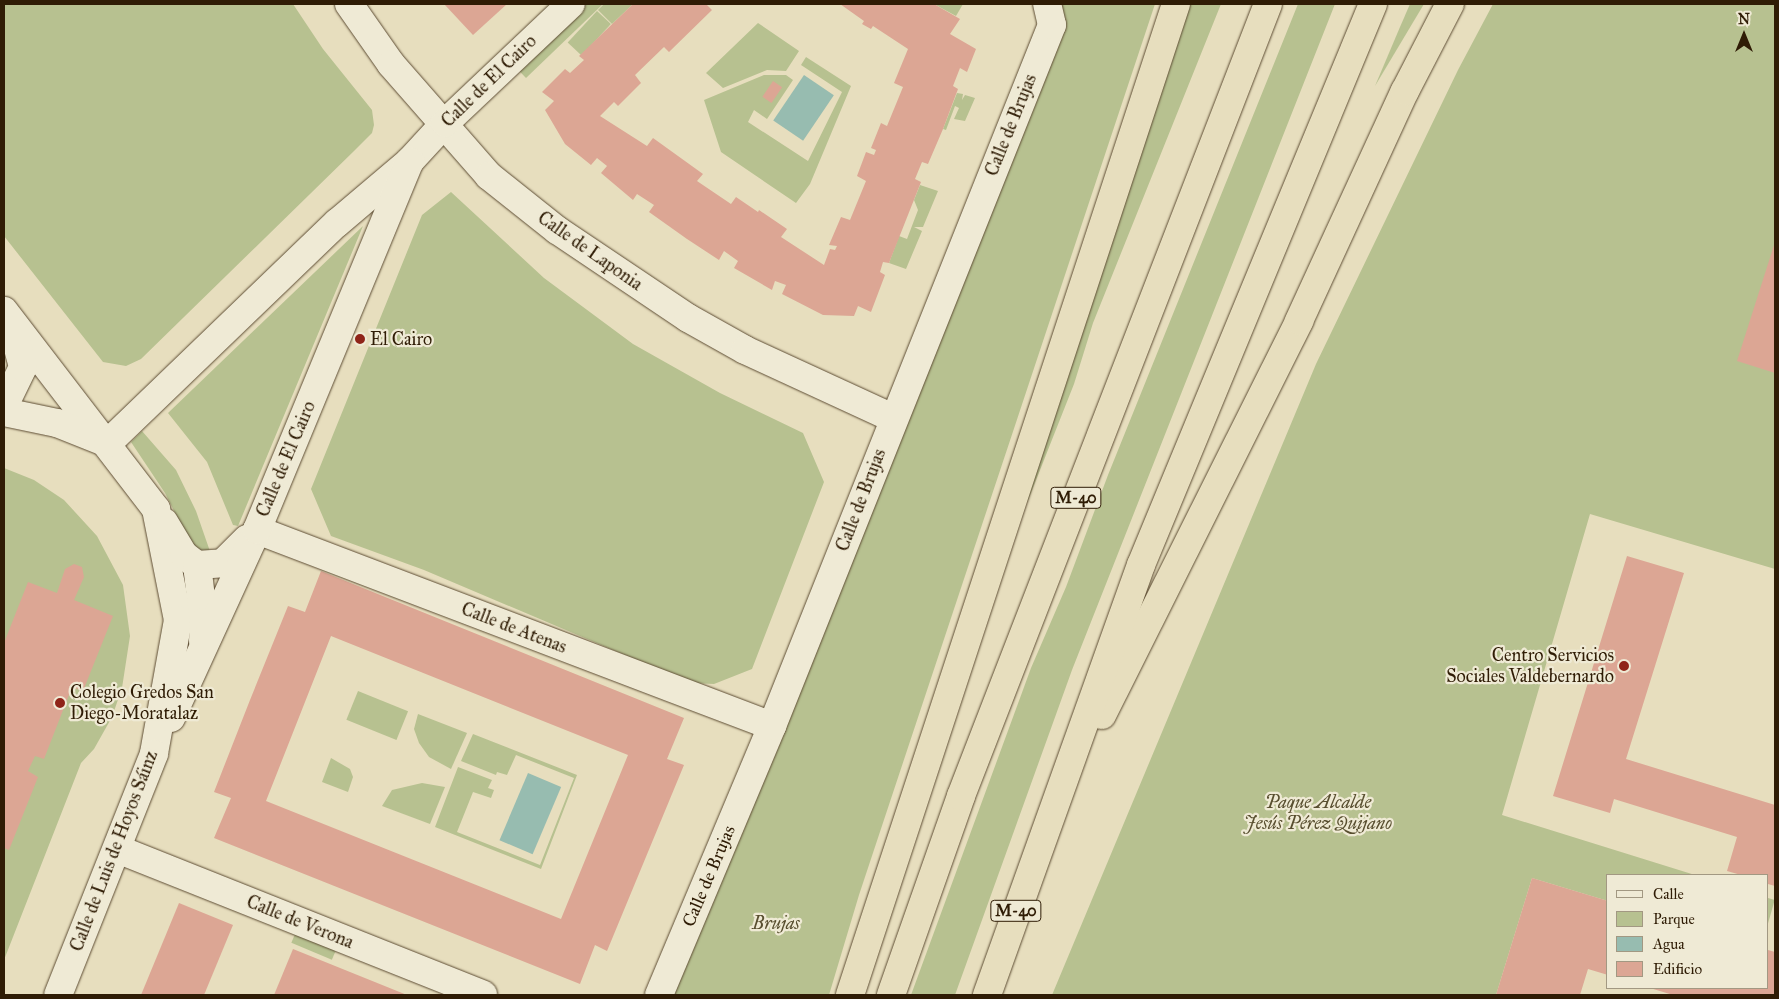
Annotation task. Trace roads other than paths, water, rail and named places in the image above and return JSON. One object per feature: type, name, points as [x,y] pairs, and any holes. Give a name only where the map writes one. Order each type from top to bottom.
[{"type":"highway","points":[[850,995],[1176,4]]},
{"type":"highway","name":"M-40","points":[[891,995],[965,787],[1268,4]]},
{"type":"highway","name":"M-40","points":[[987,995],[1140,565],[1373,4]]},
{"type":"highway","points":[[1046,826],[1295,330],[1405,91],[1450,4]]},
{"type":"street","name":"Calle de Laponia","points":[[349,4],[391,64],[445,123],[489,176],[557,230],[619,272],[745,350],[893,418]]},
{"type":"street","name":"Calle de El Cairo","points":[[108,443],[337,223],[410,161],[445,123],[570,4]]},
{"type":"street","name":"Calle de Brujas","points":[[660,995],[772,726],[893,418],[1052,25],[1047,4]]},
{"type":"street","name":"Calle de El Cairo","points":[[154,754],[257,530],[410,161]]},
{"type":"street","name":"Calle de Luis de Hoyos Sáinz","points":[[7,315],[108,443],[156,509],[178,620],[154,754],[58,995]]},
{"type":"street","points":[[4,406],[23,367],[7,315]]},
{"type":"street","points":[[4,412],[57,423],[108,443]]},
{"type":"street","points":[[156,509],[184,554],[197,565],[204,622],[202,648]]},
{"type":"street","points":[[197,565],[224,563],[257,530]]},
{"type":"street","name":"Calle de Atenas","points":[[257,530],[772,726]]},
{"type":"street","name":"Calle de Verona","points":[[117,849],[483,995]]},
{"type":"water","points":[[804,75],[834,95],[803,141],[773,121]]},
{"type":"water","points":[[528,773],[561,787],[533,854],[499,840]]},
{"type":"place","name":"El Cairo","points":[[360,339]]},
{"type":"place","name":"Centro Servicios Sociales Valdebernardo","points":[[1624,666]]},
{"type":"place","name":"Colegio Gredos San Diego-Moratalaz","points":[[60,703]]},
{"type":"park label","name":"Paque Alcalde Jesús Pérez Quijano","points":[[1318,813]]},
{"type":"park label","name":"Brujas","points":[[776,923]]}]
